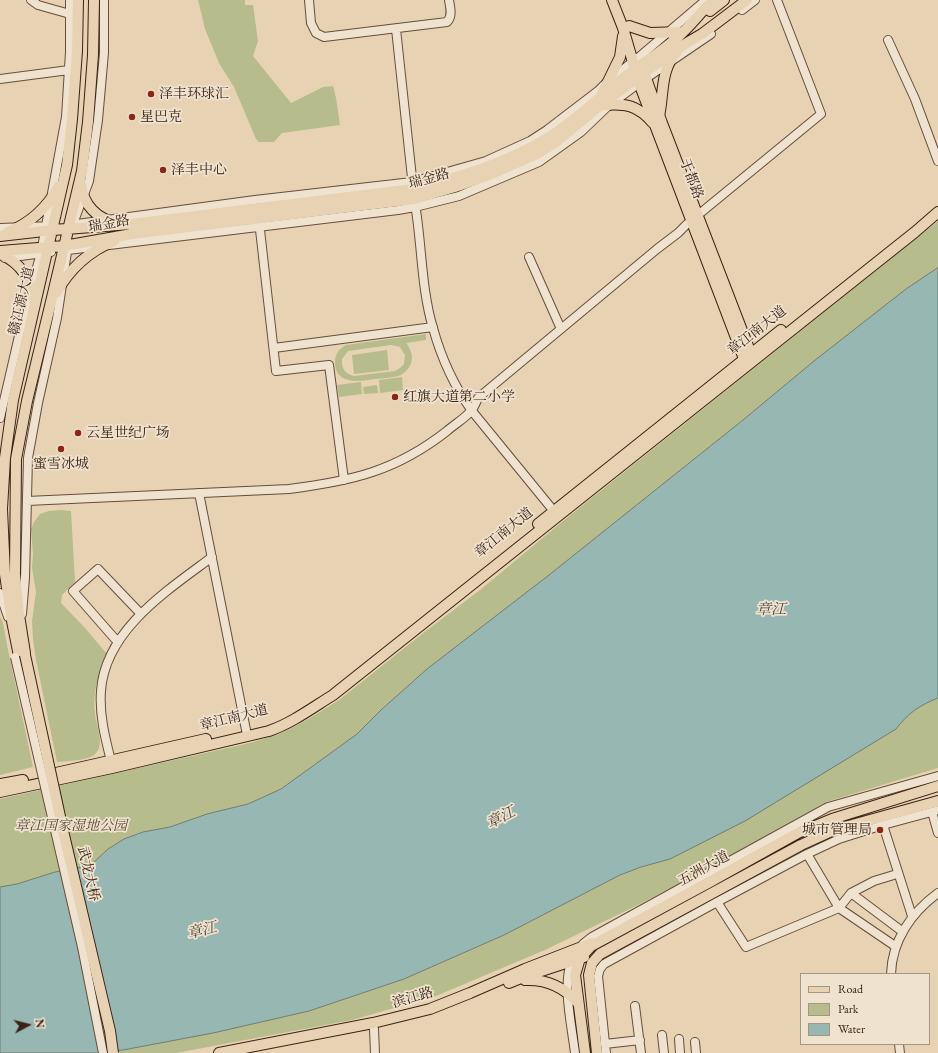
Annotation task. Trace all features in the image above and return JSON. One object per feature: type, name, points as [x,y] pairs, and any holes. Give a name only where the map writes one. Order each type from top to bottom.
[{"type":"main road","name":"赣江源大道","points":[[22,656],[10,616],[5,574],[2,508],[5,458],[13,400],[34,309],[49,228],[66,168],[77,59],[78,0]]},
{"type":"main road","name":"赣江源大道","points":[[22,656],[15,574],[16,459],[27,401],[66,248],[82,169],[88,122],[93,55],[94,0]]},
{"type":"main road","name":"于都路","points":[[612,0],[626,27]]},
{"type":"main road","name":"于都路","points":[[619,0],[639,71],[749,360]]},
{"type":"main road","name":"瑞金路","points":[[0,235],[71,226],[131,229],[259,222],[455,187],[492,174],[537,154],[555,143],[682,33],[714,0]]},
{"type":"main road","points":[[724,0],[682,33],[650,33],[626,27],[620,58],[607,82],[604,102],[623,104],[657,120],[662,106],[664,76],[673,56],[737,0]]},
{"type":"main road","name":"瑞金路","points":[[639,71],[702,34],[747,0]]},
{"type":"main road","points":[[0,235],[20,227],[37,215],[51,200],[59,186],[66,168],[82,169],[80,181],[83,195],[92,210],[107,220],[131,229]]},
{"type":"main road","name":"瑞金路","points":[[2,255],[66,248],[131,229],[414,194]]},
{"type":"main road","name":"章江南大道","points":[[36,781],[269,731],[301,716],[333,695],[938,206]]},
{"type":"main road","name":"章江南大道","points":[[749,360],[915,232],[938,212]]},
{"type":"main road","points":[[51,302],[62,283],[79,264],[94,252],[131,229]]},
{"type":"main road","points":[[2,255],[23,272],[32,287],[34,309]]},
{"type":"main road","name":"章江南大道","points":[[111,765],[266,726],[296,712],[330,690],[556,514]]},
{"type":"main road","name":"武龙大桥","points":[[22,656],[59,837],[104,1032],[107,1053]]},
{"type":"main road","name":"武龙大桥","points":[[22,656],[110,1031],[113,1053]]},
{"type":"main road","points":[[0,784],[36,781]]},
{"type":"main road","points":[[0,792],[36,781]]},
{"type":"main road","name":"五洲大道","points":[[579,956],[590,946],[604,938],[798,833],[832,819],[938,786]]},
{"type":"main road","name":"五洲大道","points":[[579,956],[600,954],[801,845],[834,830],[938,801]]},
{"type":"main road","points":[[579,956],[593,978],[597,1053]]},
{"type":"main road","points":[[579,956],[575,975],[585,1053]]},
{"type":"main road","name":"滨江路","points":[[219,1053],[373,1023],[430,1008],[470,993],[555,957],[579,956]]},
{"type":"main road","name":"滨江路","points":[[247,1053],[374,1028],[431,1014],[579,956]]},
{"type":"main road","points":[[511,982],[540,980],[554,984],[568,993],[578,1003]]},
{"type":"street","points":[[31,0],[38,4],[70,14]]},
{"type":"street","points":[[0,228],[49,228],[51,200],[66,117],[69,70],[70,0]]},
{"type":"street","points":[[71,226],[89,181],[98,120],[104,53],[104,0]]},
{"type":"street","points":[[309,0],[311,23],[316,34],[324,37],[447,22],[451,15],[449,0]]},
{"type":"street","points":[[639,71],[668,33],[706,0]]},
{"type":"street","points":[[71,226],[255,200],[414,194],[530,141],[596,93],[607,82],[671,61],[705,38],[755,0]]},
{"type":"street","points":[[26,501],[289,488],[344,480],[381,470],[404,460],[433,442],[472,411],[478,398],[821,114],[777,0]]},
{"type":"street","points":[[396,29],[427,300],[433,327],[449,372],[461,395],[472,411],[556,514]]},
{"type":"street","points":[[888,40],[915,99],[938,161]]},
{"type":"street","points":[[0,79],[69,70]]},
{"type":"street","points":[[103,1053],[22,656],[22,614],[25,578],[28,458],[38,402],[57,318],[66,248],[105,246],[259,222],[276,371],[329,365],[344,480]]},
{"type":"street","points":[[0,418],[32,287],[45,250]]},
{"type":"street","points":[[529,257],[561,329]]},
{"type":"street","points":[[274,348],[433,327]]},
{"type":"street","points":[[199,493],[246,730]]},
{"type":"street","points":[[111,765],[104,732],[101,702],[101,689],[107,665],[120,639],[134,621],[176,584],[212,557]]},
{"type":"street","points":[[120,639],[115,639],[73,591],[98,569],[141,614]]},
{"type":"street","points":[[0,593],[22,656],[112,1030],[116,1053]]},
{"type":"street","points":[[575,1053],[567,979],[579,956],[592,937],[828,807],[938,776]]},
{"type":"street","points":[[606,1053],[593,978],[604,964],[807,854],[839,839],[935,811],[938,833]]},
{"type":"street","points":[[883,825],[912,916]]},
{"type":"street","points":[[807,854],[839,908],[895,946]]},
{"type":"street","points":[[717,902],[746,947],[839,908],[851,893],[874,881],[898,874]]},
{"type":"street","points":[[891,973],[895,946],[912,916],[938,892]]},
{"type":"street","points":[[851,893],[903,932]]},
{"type":"street","points":[[635,1006],[641,1053]]},
{"type":"street","points":[[374,1028],[375,1053]]},
{"type":"street","points":[[662,1035],[664,1053]]},
{"type":"street","points":[[679,1039],[680,1053]]},
{"type":"street","points":[[605,1044],[640,1040]]},
{"type":"street","points":[[695,1042],[696,1053]]},
{"type":"green space","points":[[198,0],[245,0],[245,5],[253,5],[258,41],[253,56],[291,103],[323,87],[333,86],[340,125],[282,133],[274,142],[259,142],[256,139],[234,87],[219,63],[205,29]]},
{"type":"green space","name":"章江国家湿地公园","points":[[938,221],[938,268],[906,289],[814,361],[743,420],[549,575],[427,669],[381,710],[357,734],[281,789],[248,804],[207,814],[170,827],[143,832],[124,839],[108,849],[93,863],[82,867],[55,872],[17,884],[0,887],[0,799],[250,743],[277,735],[305,721],[339,700],[480,590],[568,517]]},
{"type":"green space","points":[[426,334],[426,340],[406,343],[412,356],[411,364],[409,368],[401,375],[389,378],[356,381],[339,375],[336,370],[336,357],[339,350],[346,345]],"holes":[[[391,345],[400,347],[405,355],[404,364],[395,371],[354,376],[348,374],[343,368],[342,359],[348,351]]]},
{"type":"green space","points":[[387,350],[389,370],[354,374],[352,355]]},
{"type":"green space","points":[[402,377],[403,390],[380,393],[379,380]]},
{"type":"green space","points":[[361,382],[362,394],[339,397],[337,385]]},
{"type":"green space","points":[[377,385],[378,393],[364,394],[363,387]]},
{"type":"green space","points":[[49,511],[71,511],[75,582],[62,595],[61,603],[106,653],[94,698],[95,714],[100,740],[99,749],[93,756],[88,758],[57,762],[33,639],[32,621],[36,592],[32,568],[33,554],[31,529],[40,514]]},
{"type":"green space","points":[[0,617],[3,623],[33,767],[0,775]]},
{"type":"green space","points":[[938,698],[938,768],[826,802],[701,872],[638,905],[545,950],[436,996],[352,1020],[176,1053],[96,1053],[123,1050],[309,1011],[404,979],[504,935],[620,875],[641,867],[843,761],[896,729],[905,717],[924,703]]},
{"type":"water","name":"章江","points":[[938,268],[938,698],[915,710],[905,718],[896,729],[745,821],[670,859],[641,867],[620,875],[504,935],[404,979],[309,1011],[213,1033],[123,1050],[96,1053],[0,1053],[0,887],[17,884],[55,872],[82,867],[93,863],[108,849],[124,839],[143,832],[170,827],[207,814],[248,804],[281,789],[357,734],[381,710],[427,669],[549,575],[743,420],[814,361],[906,289]]},
{"type":"place","name":"泽丰环球汇","points":[[151,94]]},
{"type":"place","name":"星巴克","points":[[132,117]]},
{"type":"place","name":"泽丰中心","points":[[163,170]]},
{"type":"place","name":"红旗大道第二小学","points":[[395,397]]},
{"type":"place","name":"云星世纪广场","points":[[78,433]]},
{"type":"place","name":"蜜雪冰城","points":[[61,449]]},
{"type":"place","name":"城市管理局","points":[[880,830]]}]
